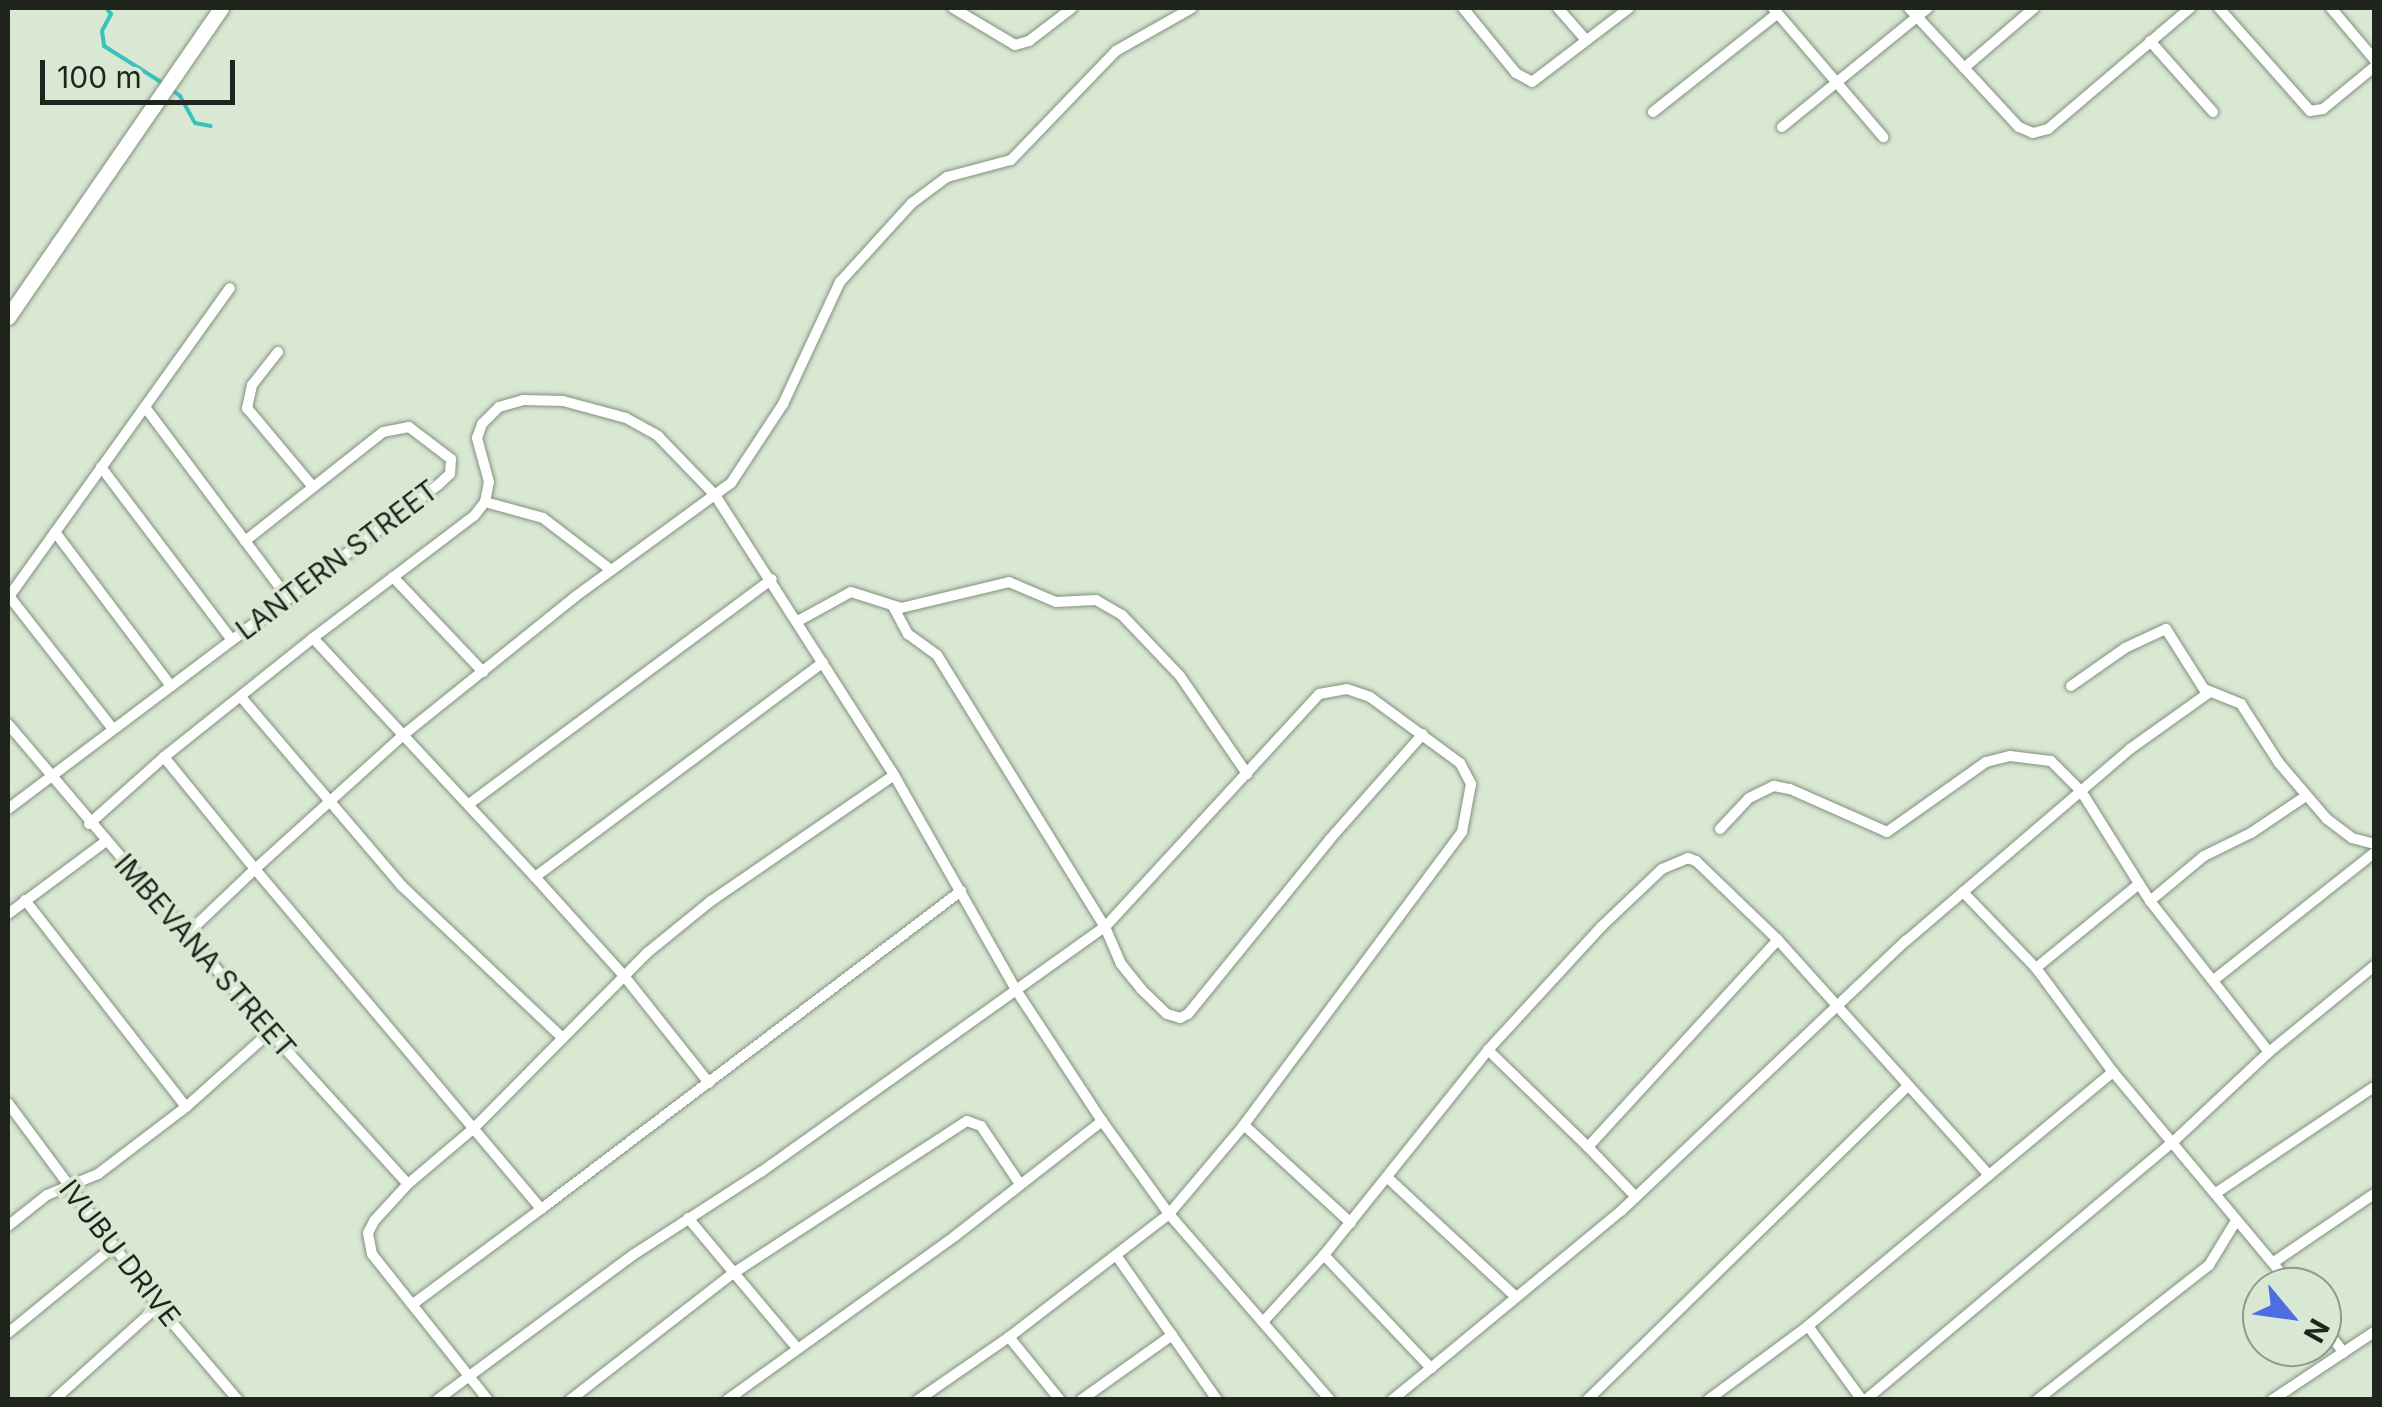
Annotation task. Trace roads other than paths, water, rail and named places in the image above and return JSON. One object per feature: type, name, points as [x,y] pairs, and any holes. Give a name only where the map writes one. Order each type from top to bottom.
[{"type":"main road","points":[[8,317],[221,8]]},
{"type":"street","points":[[953,8],[1014,45],[1029,42],[1069,8]]},
{"type":"street","points":[[187,934],[402,736],[741,472],[783,404],[840,282],[912,202],[947,177],[1011,160],[1116,50],[1192,8]]},
{"type":"street","points":[[1463,8],[1527,82],[1536,81],[1628,8]]},
{"type":"street","points":[[1558,8],[1586,40]]},
{"type":"street","points":[[1908,8],[2019,127],[2033,133],[2048,129],[2190,8]]},
{"type":"street","points":[[1782,128],[1928,8]]},
{"type":"street","points":[[1964,68],[2034,8]]},
{"type":"street","points":[[2219,8],[2310,110],[2323,109],[2374,63],[2331,8]]},
{"type":"street","points":[[1654,112],[1776,10],[1883,137]]},
{"type":"street","points":[[2150,41],[2212,112]]},
{"type":"street","points":[[114,729],[8,597],[230,288]]},
{"type":"street","points":[[278,352],[252,385],[247,408],[313,487]]},
{"type":"street","points":[[90,824],[164,757],[456,531],[485,502],[487,467],[477,438],[482,424],[499,406],[523,400],[563,400],[626,418],[658,436],[715,494],[894,774],[1016,990],[1102,1122],[1169,1214],[1330,1400]]},
{"type":"street","points":[[145,407],[288,598]]},
{"type":"street","name":"LANTERN STREET","points":[[8,809],[438,485],[450,474],[451,459],[410,427],[383,432],[245,541]]},
{"type":"street","points":[[101,468],[232,640]]},
{"type":"street","points":[[485,502],[543,518],[611,570]]},
{"type":"street","points":[[55,532],[171,686]]},
{"type":"street","points":[[392,577],[483,672]]},
{"type":"street","points":[[470,804],[772,579]]},
{"type":"street","points":[[798,621],[851,592],[894,608],[1009,582],[1056,602],[1096,600],[1109,606],[1180,676],[1248,774]]},
{"type":"street","points":[[894,608],[908,634],[937,655],[1106,926],[1121,964],[1168,1014],[1180,1018],[1188,1014],[1330,839],[1423,734]]},
{"type":"street","points":[[2071,686],[2125,648],[2166,629],[2210,692]]},
{"type":"street","points":[[313,638],[625,976],[709,1083]]},
{"type":"street","points":[[535,877],[824,662]]},
{"type":"street","points":[[437,1400],[688,1218],[1106,926],[1248,774],[1312,699],[1334,690],[1370,698],[1460,763],[1470,777],[1466,823],[1244,1125],[1169,1214],[1009,1337],[918,1400]]},
{"type":"street","points":[[1392,1400],[1636,1197],[1838,1004],[1963,892],[2166,721],[2210,692],[2229,695],[2241,704],[2306,796],[2340,830],[2374,844]]},
{"type":"street","points":[[241,697],[327,802],[415,898],[564,1038]]},
{"type":"street","name":"IMBEVANA STREET","points":[[8,724],[270,1032],[408,1184]]},
{"type":"street","points":[[164,757],[542,1209]]},
{"type":"street","points":[[1720,829],[1749,798],[1774,786],[1888,832],[1999,757],[2052,760],[2081,791],[2150,901],[2269,1052]]},
{"type":"street","points":[[488,1400],[368,1244],[374,1222],[408,1184],[474,1128],[625,976],[711,902],[894,774]]},
{"type":"street","points":[[2150,901],[2204,856],[2252,833],[2306,796]]},
{"type":"street","points":[[8,914],[105,842]]},
{"type":"street","points":[[2215,979],[2374,853]]},
{"type":"street","points":[[1264,1322],[1389,1179],[1488,1050],[1600,926],[1672,861],[1696,861],[1778,940],[1989,1175]]},
{"type":"street","points":[[2036,968],[2139,884]]},
{"type":"street","points":[[413,1304],[961,891]]},
{"type":"street","points":[[1963,892],[2036,968],[2113,1072],[2278,1267]]},
{"type":"street","points":[[25,900],[186,1107]]},
{"type":"street","points":[[1588,1147],[1778,940]]},
{"type":"street","points":[[1808,1326],[1864,1400],[2174,1141],[2269,1052],[2374,966]]},
{"type":"street","points":[[8,1226],[67,1186],[98,1174],[186,1107],[270,1032]]},
{"type":"street","points":[[1488,1050],[1636,1197]]},
{"type":"street","points":[[1708,1400],[1808,1326],[2113,1072]]},
{"type":"street","points":[[1587,1400],[1908,1086]]},
{"type":"street","points":[[2216,1194],[2374,1088]]},
{"type":"street","name":"IVUBU DRIVE","points":[[8,1103],[158,1306],[238,1400]]},
{"type":"street","points":[[570,1400],[732,1274],[968,1121],[981,1126],[1020,1184]]},
{"type":"street","points":[[726,1400],[1102,1122]]},
{"type":"street","points":[[1244,1125],[1351,1224]]},
{"type":"street","points":[[1389,1179],[1516,1296]]},
{"type":"street","points":[[2274,1262],[2374,1194]]},
{"type":"street","points":[[688,1218],[797,1348]]},
{"type":"street","points":[[2037,1400],[2209,1265],[2236,1221]]},
{"type":"street","points":[[8,1333],[113,1247]]},
{"type":"street","points":[[1116,1255],[1217,1400]]},
{"type":"street","points":[[1324,1256],[1431,1368]]},
{"type":"street","points":[[54,1400],[158,1306]]},
{"type":"street","points":[[2272,1400],[2374,1332]]},
{"type":"street","points":[[1082,1400],[1172,1336]]},
{"type":"street","points":[[1009,1337],[1060,1400]]},
{"type":"waterway","points":[[70,8],[82,8]]},
{"type":"waterway","points":[[106,8],[111,14],[102,31],[104,46],[161,82]]},
{"type":"waterway","points":[[169,88],[180,96],[195,123],[211,126]]}]
